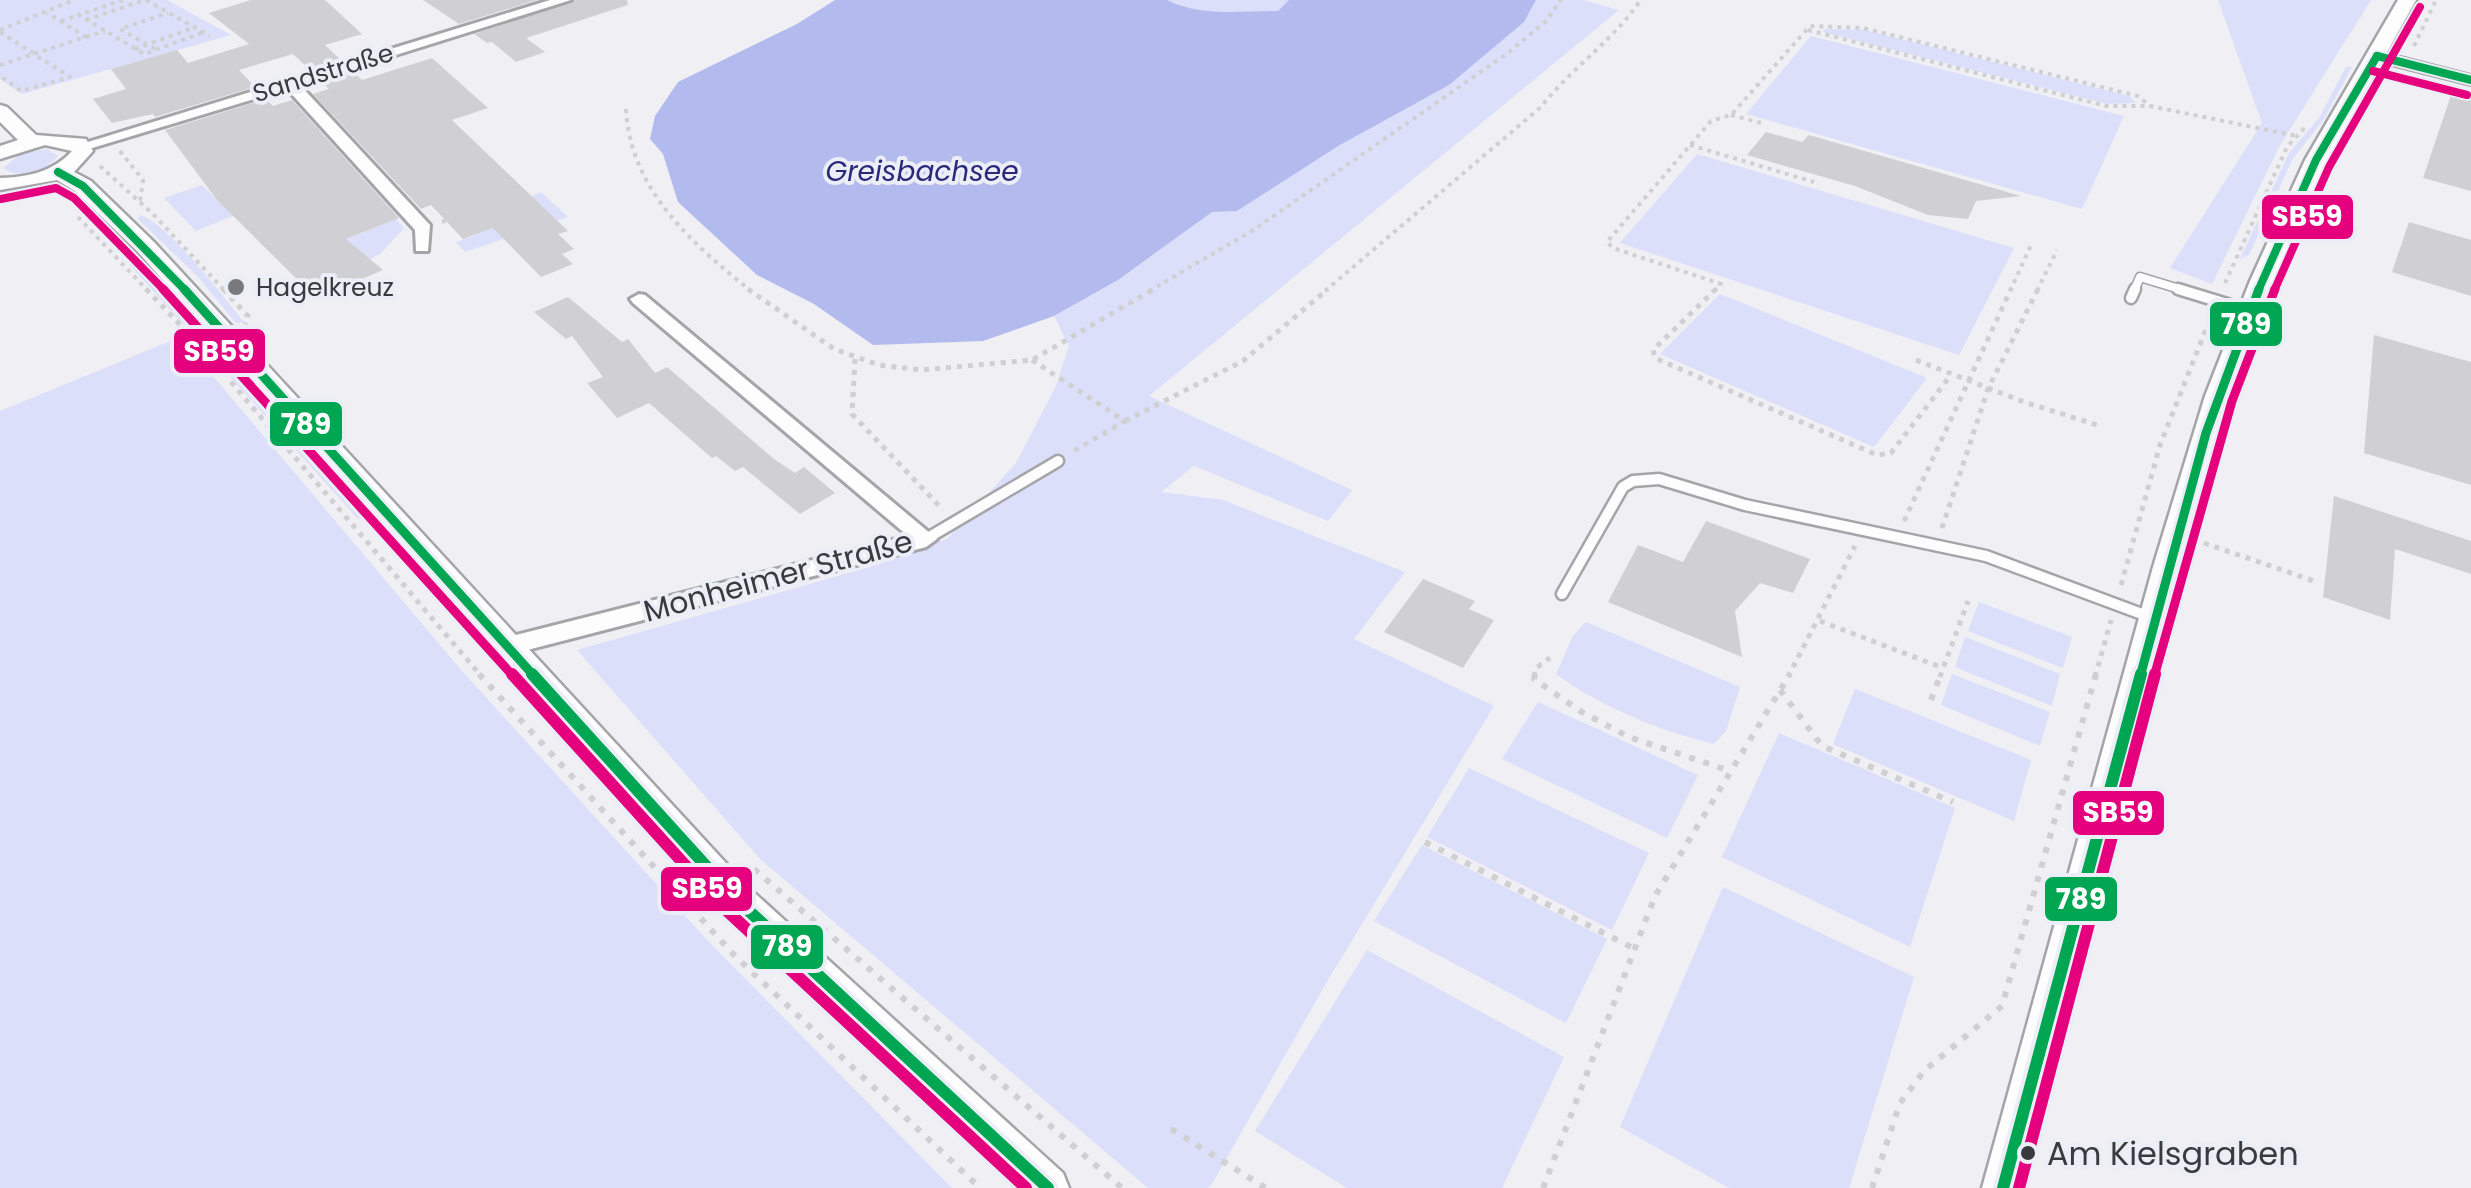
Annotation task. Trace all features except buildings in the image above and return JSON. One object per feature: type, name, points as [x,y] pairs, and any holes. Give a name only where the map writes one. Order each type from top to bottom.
[{"type":"street","name":"Sandstraße","points":[[82,146],[564,0]]},
{"type":"street","points":[[2003,1188],[2206,433],[2250,310],[2316,160],[2408,0]]},
{"type":"street","points":[[2377,56],[2471,80]]},
{"type":"street","points":[[290,84],[424,229],[422,247]]},
{"type":"street","points":[[0,111],[32,142]]},
{"type":"street","points":[[0,153],[32,142],[65,138],[82,146],[76,162],[58,172],[30,181],[0,184]]},
{"type":"street","points":[[58,172],[83,186],[135,235],[735,898],[1048,1188]]},
{"type":"street","name":"Monheimer Straße","points":[[639,299],[926,539]]},
{"type":"street","name":"Monheimer Straße","points":[[504,647],[926,539]]},
{"type":"lane","points":[[2131,298],[2140,276],[2250,310]]},
{"type":"lane","points":[[926,539],[1058,461]]},
{"type":"lane","points":[[1562,594],[1616,496],[1633,481],[1644,478],[1677,482],[1745,505],[1986,556],[2154,618]]},
{"type":"path","points":[[0,31],[74,0]]},
{"type":"path","points":[[61,21],[123,0]]},
{"type":"path","points":[[86,20],[145,0],[210,36]]},
{"type":"path","points":[[626,109],[628,145],[642,177],[687,235],[756,296],[856,359],[884,367],[998,366],[1032,360],[1252,231],[1508,54],[1546,21],[1561,0]]},
{"type":"path","points":[[1058,461],[1125,421],[1218,377],[1243,360],[1542,106],[1559,84],[1619,32],[1639,0]]},
{"type":"path","points":[[0,65],[168,12]]},
{"type":"path","points":[[46,13],[86,37]]},
{"type":"path","points":[[78,15],[144,54],[204,32]]},
{"type":"path","points":[[1731,115],[1810,26],[1863,28],[2138,96],[2150,106]]},
{"type":"path","points":[[135,49],[195,27]]},
{"type":"path","points":[[120,29],[156,50]]},
{"type":"path","points":[[1806,30],[2106,106],[2150,106],[2298,136]]},
{"type":"path","points":[[0,31],[70,77],[21,90],[0,76]]},
{"type":"path","points":[[313,106],[387,82]]},
{"type":"path","points":[[220,178],[414,110]]},
{"type":"path","points":[[1761,123],[1731,115],[1711,121],[1607,242],[1613,248],[1720,284],[1653,350],[1655,358],[1883,456],[1891,453],[1952,374]]},
{"type":"path","points":[[1872,1188],[1900,1103],[1924,1071],[2002,1006],[2160,446],[2242,241],[2287,147],[2310,122]]},
{"type":"path","points":[[241,214],[446,141]]},
{"type":"path","points":[[1690,145],[1814,182]]},
{"type":"path","points":[[115,146],[143,180],[140,202]]},
{"type":"path","points":[[100,166],[153,214],[248,316],[242,330]]},
{"type":"path","points":[[272,246],[474,170]]},
{"type":"path","points":[[441,222],[505,199]]},
{"type":"path","points":[[72,210],[199,345]]},
{"type":"path","points":[[1896,537],[2031,244]]},
{"type":"path","points":[[1936,546],[1988,388],[2057,250]]},
{"type":"path","points":[[856,359],[852,414],[954,522]]},
{"type":"path","points":[[1032,360],[1125,421]]},
{"type":"path","points":[[1916,360],[2100,426]]},
{"type":"path","points":[[222,372],[484,677],[700,920],[838,1057],[980,1188]]},
{"type":"path","points":[[1544,1188],[1655,896],[1820,621],[1834,576],[1863,530]]},
{"type":"path","points":[[2177,534],[2317,582]]},
{"type":"path","points":[[1931,700],[1968,601]]},
{"type":"path","points":[[1820,621],[1944,668]]},
{"type":"path","points":[[1550,658],[1536,668],[1534,679],[1575,710],[1663,750],[1706,759],[1730,770]]},
{"type":"path","points":[[1780,690],[1822,746],[1953,802]]},
{"type":"path","points":[[1425,842],[1635,949]]},
{"type":"path","points":[[749,864],[1122,1188]]},
{"type":"path","points":[[1172,1129],[1266,1188]]},
{"type":"shaded area","points":[[0,0],[167,0],[231,35],[22,94],[0,79]]},
{"type":"shaded area","points":[[1167,0],[1289,0],[1278,11],[1235,12],[1193,9]]},
{"type":"shaded area","points":[[1536,0],[1584,0],[1619,10],[1149,396],[1352,490],[1328,521],[1194,466],[1161,492],[1223,500],[1405,572],[1354,639],[1494,706],[1325,985],[1213,1182],[1208,1188],[1148,1188],[761,860],[577,650],[873,566],[947,539],[1016,463],[1055,388],[1069,346],[1054,316],[1118,280],[1212,212],[1237,211],[1524,22]]},
{"type":"shaded area","points":[[2218,0],[2371,0],[2279,147],[2212,284],[2170,268],[2262,123]]},
{"type":"shaded area","points":[[1826,29],[1865,30],[2129,96],[2136,103],[2107,104],[1826,33]]},
{"type":"shaded area","points":[[1811,36],[2124,116],[2082,209],[1746,114]]},
{"type":"shaded area","points":[[2346,67],[2352,67],[2324,119],[2292,160],[2249,255],[2240,259],[2289,153],[2319,118]]},
{"type":"shaded area","points":[[47,149],[58,156],[40,170],[17,173],[3,168],[21,154]]},
{"type":"shaded area","points":[[1697,154],[2014,248],[1959,355],[1620,243]]},
{"type":"shaded area","points":[[324,166],[257,206],[196,231],[164,198],[202,185],[221,204]]},
{"type":"shaded area","points":[[541,192],[568,217],[465,252],[456,242],[544,209],[532,196]]},
{"type":"shaded area","points":[[385,206],[404,228],[380,254],[370,259],[345,240],[386,223]]},
{"type":"shaded area","points":[[140,215],[180,246],[244,322],[236,323],[198,277],[138,219]]},
{"type":"shaded area","points":[[135,262],[365,515],[358,519],[129,264]]},
{"type":"shaded area","points":[[1720,294],[1927,378],[1874,447],[1660,354]]},
{"type":"shaded area","points":[[180,337],[462,671],[711,944],[952,1188],[0,1188],[0,411]]},
{"type":"shaded area","points":[[1979,602],[2072,637],[2063,668],[1968,631]]},
{"type":"shaded area","points":[[1586,622],[1740,687],[1726,731],[1714,744],[1672,732],[1612,707],[1556,674],[1573,636]]},
{"type":"shaded area","points":[[1965,637],[2060,674],[2052,706],[1955,667]]},
{"type":"shaded area","points":[[1952,674],[2050,712],[2040,746],[1941,705]]},
{"type":"shaded area","points":[[1855,689],[2031,760],[2014,821],[1833,744]]},
{"type":"shaded area","points":[[1538,702],[1698,775],[1667,838],[1502,759]]},
{"type":"shaded area","points":[[1779,733],[1955,808],[1910,947],[1722,857]]},
{"type":"shaded area","points":[[1469,768],[1649,853],[1612,930],[1427,837]]},
{"type":"shaded area","points":[[1422,845],[1607,939],[1566,1023],[1374,921]]},
{"type":"shaded area","points":[[1723,887],[1914,977],[1849,1188],[1729,1188],[1620,1127]]},
{"type":"shaded area","points":[[1367,950],[1564,1057],[1502,1188],[1347,1188],[1255,1131]]},
{"type":"water","name":"Greisbachsee","points":[[835,0],[1167,0],[1193,9],[1235,12],[1278,11],[1289,0],[1536,0],[1524,22],[1449,85],[1338,146],[1237,211],[1212,212],[1118,280],[1054,316],[983,341],[873,345],[814,304],[757,275],[678,202],[663,154],[650,139],[655,116],[678,82],[797,24]]},
{"type":"transit line","name":"SB59","points":[[2019,1188],[2182,571],[2232,401],[2276,287],[2329,167],[2420,7]]},
{"type":"transit line","name":"789","points":[[2377,56],[2471,80]]},
{"type":"transit line","name":"789","points":[[2003,1188],[2206,433],[2262,281],[2316,160],[2377,56]]},
{"type":"transit line","name":"SB59","points":[[2373,71],[2467,95]]},
{"type":"transit line","name":"789","points":[[58,172],[83,186],[146,247],[735,898],[1048,1188]]},
{"type":"transit line","name":"SB59","points":[[1,199],[56,188],[74,198],[124,246],[724,908],[1026,1188]]},
{"type":"place","name":"Hagelkreuz","points":[[236,287]]},
{"type":"place","name":"Am Kielsgraben","points":[[2028,1153]]}]
